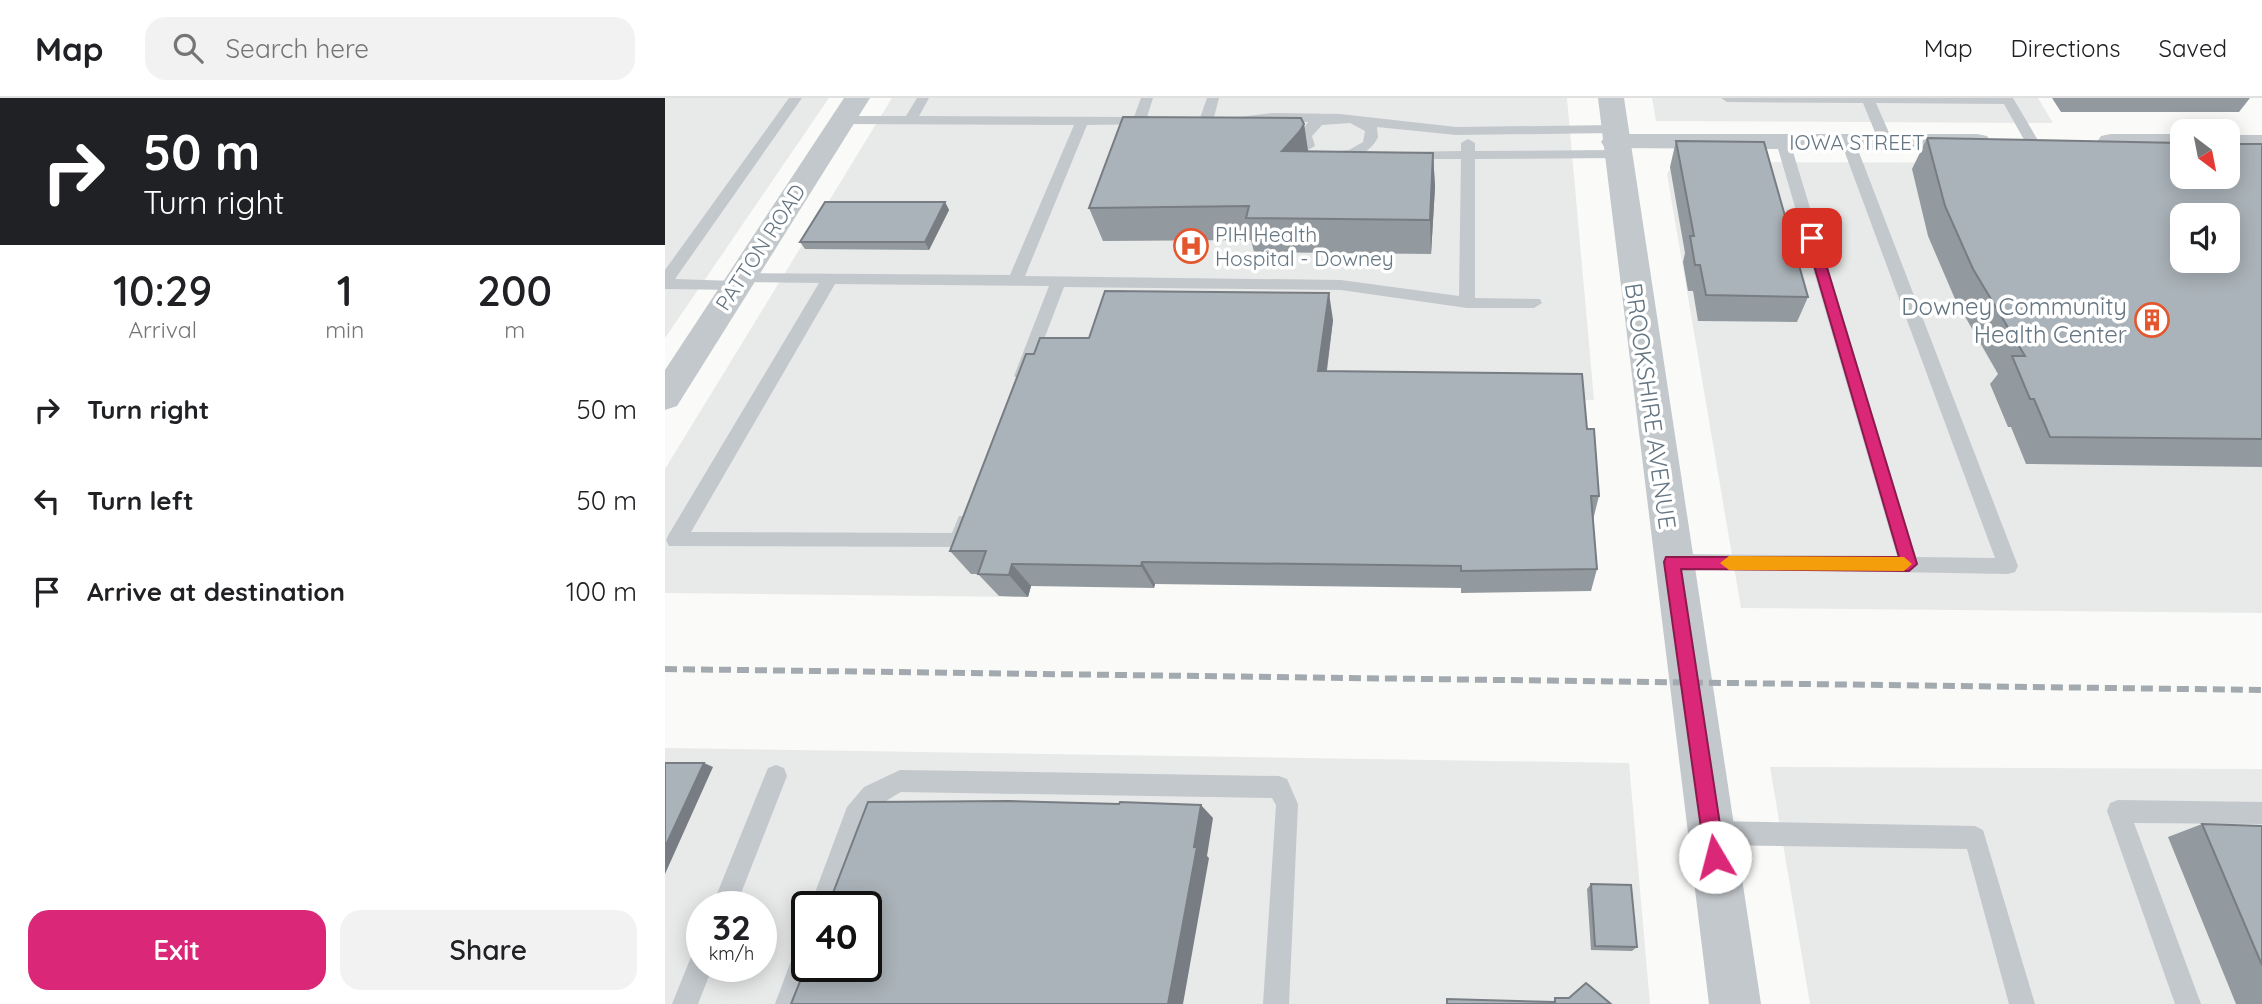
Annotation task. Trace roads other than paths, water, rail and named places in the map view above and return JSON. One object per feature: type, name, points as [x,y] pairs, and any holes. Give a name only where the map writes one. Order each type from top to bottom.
[{"type":"street","name":"BROOKSHIRE AVENUE","points":[[1611,98],[1672,562],[1735,1004]]},
{"type":"street","name":"PATTON ROAD","points":[[665,397],[850,109]]},
{"type":"street","name":"IOWA STREET","points":[[1615,141],[2059,142]]},
{"type":"street","points":[[2087,142],[2170,142]]},
{"type":"street","points":[[2240,142],[2262,143]]},
{"type":"lane","points":[[665,282],[796,98]]},
{"type":"lane","points":[[910,120],[923,98]]},
{"type":"lane","points":[[1139,121],[1147,98]]},
{"type":"lane","points":[[1213,98],[1211,121],[1254,121],[1273,117],[1344,117],[1410,129],[1615,141]]},
{"type":"lane","points":[[1727,99],[2008,99],[2032,142]]},
{"type":"lane","points":[[1867,99],[1886,142]]},
{"type":"lane","points":[[850,109],[910,120],[1166,121]]},
{"type":"lane","points":[[1309,144],[1313,125],[1325,119]]},
{"type":"lane","points":[[1015,281],[1082,121]]},
{"type":"lane","points":[[1254,121],[1331,156],[1468,155],[1615,141]]},
{"type":"lane","points":[[1351,155],[1371,141],[1372,130],[1362,121]]},
{"type":"lane","points":[[1467,303],[1468,132]]},
{"type":"lane","points":[[1783,142],[1909,564]]},
{"type":"lane","points":[[1672,562],[2008,566],[1848,142]]},
{"type":"lane","points":[[665,282],[830,278],[1341,285],[1467,303],[1534,303]]},
{"type":"lane","points":[[830,278],[676,540],[959,541],[974,502]]},
{"type":"lane","points":[[1013,398],[1058,282]]},
{"type":"lane","points":[[730,891],[776,776]]},
{"type":"lane","points":[[828,891],[855,815],[872,795],[900,781],[1279,788],[1287,804],[1276,1004]]},
{"type":"lane","points":[[2188,1004],[2118,811],[2262,813]]},
{"type":"lane","points":[[1712,833],[1975,838],[2022,1004]]},
{"type":"lane","points":[[685,1004],[694,982]]},
{"type":"lane","points":[[788,1004],[796,982]]},
{"type":"railway","points":[[665,669],[2262,690]]},
{"type":"place","name":"PIH Health Hospital - Downey","points":[[1191,246]]},
{"type":"place","name":"Downey Community Health Center","points":[[2152,320]]}]
